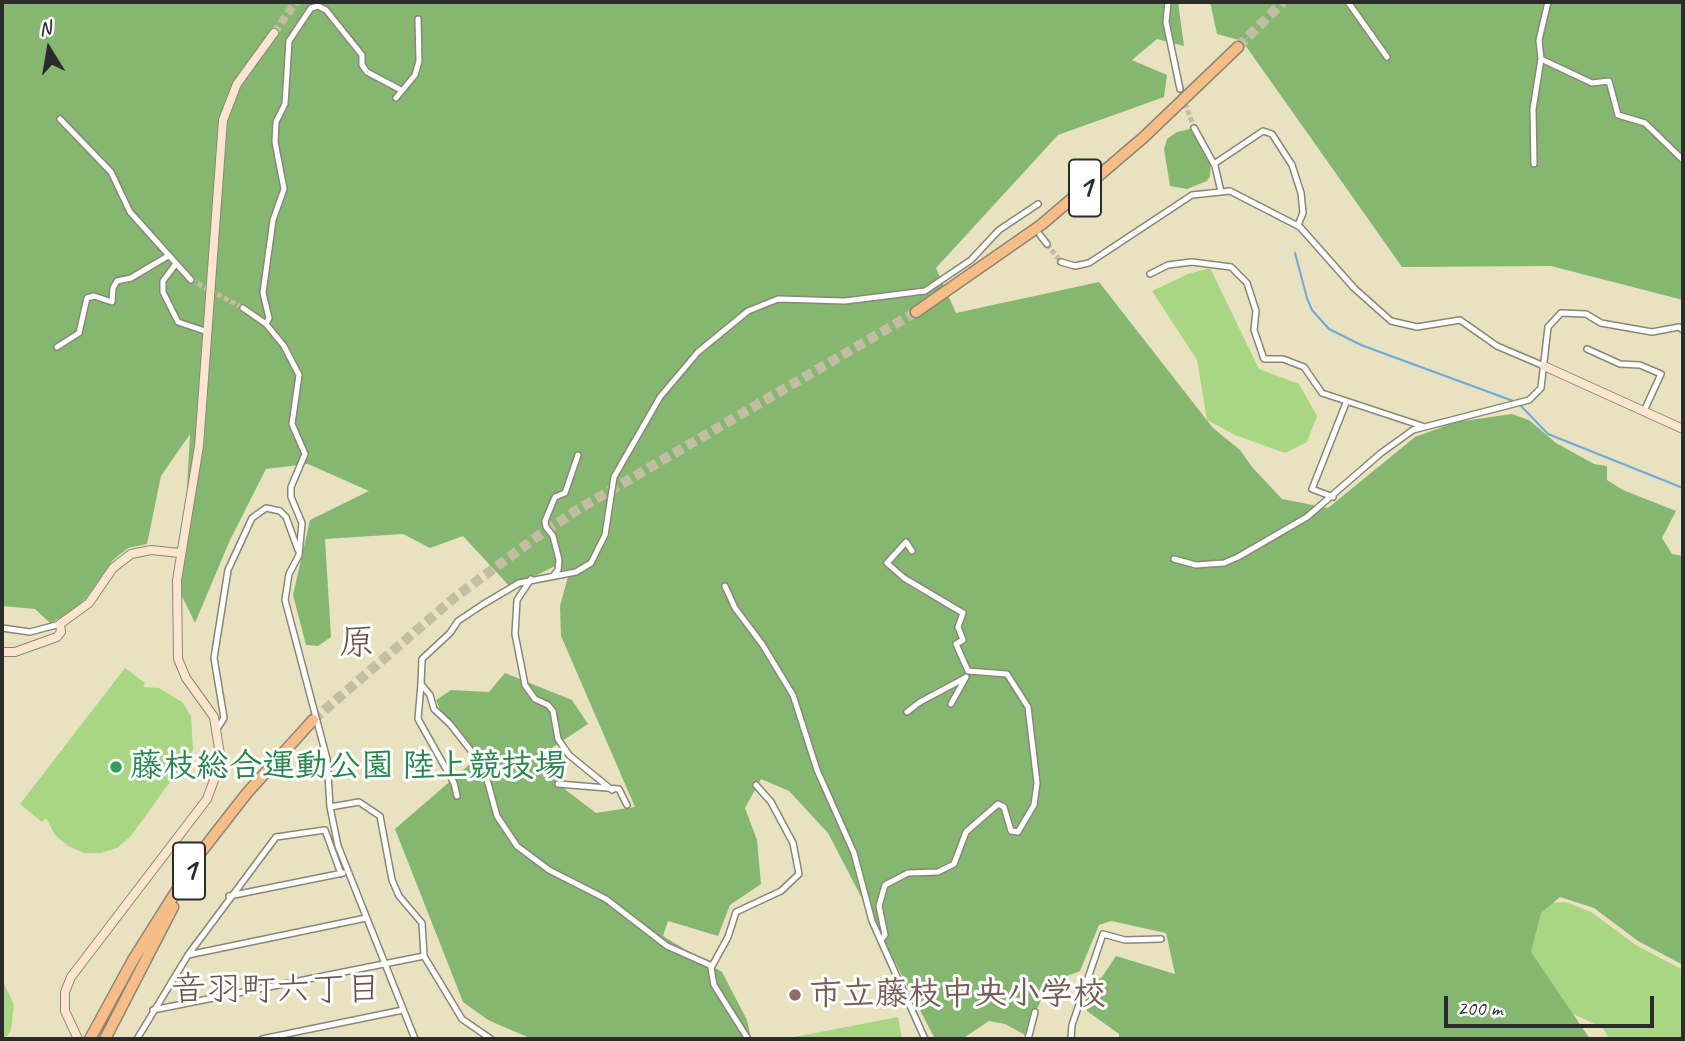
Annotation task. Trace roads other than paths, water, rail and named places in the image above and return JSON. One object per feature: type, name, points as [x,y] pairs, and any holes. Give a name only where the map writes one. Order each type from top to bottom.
[{"type":"highway","name":"1","points":[[916,312],[1041,225],[1144,137],[1238,47]]},
{"type":"highway","name":"1","points":[[90,1039],[133,960],[201,852],[247,793],[313,720],[232,818],[188,880],[105,1039]]},
{"type":"street","points":[[1168,2],[1166,22],[1180,89]]},
{"type":"street","points":[[1348,2],[1387,57]]},
{"type":"street","points":[[1534,164],[1532,108],[1541,59],[1539,40],[1548,2]]},
{"type":"street","points":[[266,324],[269,318],[264,293],[268,246],[272,219],[284,189],[275,142],[276,122],[285,104],[289,41],[311,8],[318,6],[326,10],[362,55],[362,65],[367,72],[401,90]]},
{"type":"street","points":[[396,98],[415,75],[419,61],[418,19]]},
{"type":"street","points":[[77,1038],[65,1011],[67,985],[89,949],[207,799],[221,761],[214,717],[186,678],[178,659],[176,634],[180,552],[199,446],[223,120],[237,83],[274,33]]},
{"type":"street","points":[[1541,59],[1592,83],[1609,81],[1618,115],[1645,123],[1683,160]]},
{"type":"street","points":[[60,120],[111,172],[131,212],[191,280]]},
{"type":"street","points":[[1194,128],[1214,164],[1221,191]]},
{"type":"street","points":[[1214,164],[1263,131],[1272,134],[1292,165],[1301,193],[1303,214],[1297,225]]},
{"type":"street","points":[[1061,262],[1075,266],[1089,263],[1187,197],[1230,191],[1297,225],[1354,288],[1391,321],[1417,327],[1460,320],[1497,346],[1683,429]]},
{"type":"street","points":[[457,796],[454,783],[418,719],[420,670],[425,653],[450,633],[458,621],[531,579],[576,572],[591,563],[605,535],[614,477],[660,397],[698,352],[748,311],[778,299],[845,301],[925,290],[971,260],[999,230],[1038,204]]},
{"type":"street","points":[[1025,215],[1029,221]]},
{"type":"street","points":[[1040,234],[1047,244]]},
{"type":"street","points":[[57,347],[79,333],[87,298],[94,296],[112,302],[113,288],[117,281],[131,278],[168,256]]},
{"type":"street","points":[[1150,274],[1168,265],[1192,262],[1231,267],[1247,284],[1256,311],[1254,330],[1264,359],[1283,359],[1304,367],[1322,393],[1423,426]]},
{"type":"street","points":[[175,265],[163,281],[163,292],[178,323],[208,332]]},
{"type":"street","points":[[243,308],[266,324],[295,363],[299,375],[292,424],[305,454],[291,487],[291,497],[302,523],[299,555],[289,574],[285,600],[327,759],[330,807],[338,846],[415,1039]]},
{"type":"street","points":[[1174,559],[1196,565],[1224,563],[1307,517],[1381,453],[1423,426],[1529,400],[1541,388],[1548,327],[1561,313],[1586,314],[1601,323],[1652,332],[1679,327],[1683,330]]},
{"type":"street","points":[[1587,349],[1620,364],[1640,365],[1661,374],[1644,411]]},
{"type":"street","points":[[1333,497],[1312,488],[1346,403]]},
{"type":"street","points":[[554,576],[559,560],[553,536],[545,521],[555,497],[565,493],[578,454]]},
{"type":"street","points":[[217,729],[224,718],[214,658],[228,570],[252,518],[266,508],[280,511],[286,517],[299,555]]},
{"type":"street","points":[[912,551],[906,542],[887,564],[904,578],[963,613],[958,627],[963,640],[956,644],[968,671],[951,704]]},
{"type":"street","points":[[2,628],[30,632],[60,624],[89,603],[113,568],[131,554],[151,550],[180,552]]},
{"type":"street","points":[[531,579],[517,600],[515,634],[525,685],[534,699],[548,705],[553,711],[558,739],[569,755],[612,790]]},
{"type":"street","points":[[725,586],[735,608],[762,644],[793,695],[817,770],[854,853],[868,910],[925,1039]]},
{"type":"street","points":[[2,652],[15,652],[57,638],[61,632],[60,624]]},
{"type":"street","points":[[881,940],[885,935],[879,906],[881,895],[892,879],[908,873],[938,872],[954,864],[966,832],[998,804],[1004,807],[1008,826],[1013,833],[1018,831],[1034,805],[1037,783],[1028,707],[1007,674],[968,671]]},
{"type":"street","points":[[907,712],[965,678]]},
{"type":"street","points":[[421,684],[430,695],[434,709],[472,752],[486,776],[497,816],[517,846],[550,870],[607,899],[667,946],[712,965]]},
{"type":"street","points":[[558,784],[620,789],[627,805]]},
{"type":"street","points":[[748,1039],[714,985],[712,965],[728,936],[736,912],[781,891],[799,874],[793,843],[771,802],[757,785]]},
{"type":"street","points":[[330,807],[359,802],[380,816],[392,880],[398,896],[422,923],[424,956],[462,1019],[491,1039]]},
{"type":"street","points":[[137,1039],[188,955],[229,896],[276,837],[325,830],[341,874]]},
{"type":"street","points":[[229,896],[349,873]]},
{"type":"street","points":[[188,955],[366,918]]},
{"type":"street","points":[[1070,1039],[1072,1025],[1103,934],[1125,940],[1161,939]]},
{"type":"street","points":[[153,1010],[424,956]]},
{"type":"street","points":[[262,1039],[403,1010]]},
{"type":"street","points":[[1028,1039],[1035,1012]]},
{"type":"waterway","points":[[1295,253],[1312,310],[1329,329],[1361,345],[1516,402]]},
{"type":"waterway","points":[[1521,406],[1548,434],[1683,488]]},
{"type":"tunnel","points":[[274,33],[296,2]]},
{"type":"tunnel","points":[[1238,47],[1283,2]]},
{"type":"tunnel","points":[[1180,89],[1194,128]]},
{"type":"tunnel","points":[[1047,244],[1061,262]]},
{"type":"tunnel","points":[[191,280],[243,308]]},
{"type":"tunnel","points":[[313,720],[454,598],[538,536],[577,510],[916,312]]},
{"type":"place","name":"藤枝総合運動公園 陸上競技場","points":[[116,767]]},
{"type":"place","name":"市立藤枝中央小学校","points":[[795,995]]},
{"type":"district","name":"原","points":[[357,644]]},
{"type":"district","name":"音羽町六丁目","points":[[276,991]]}]
